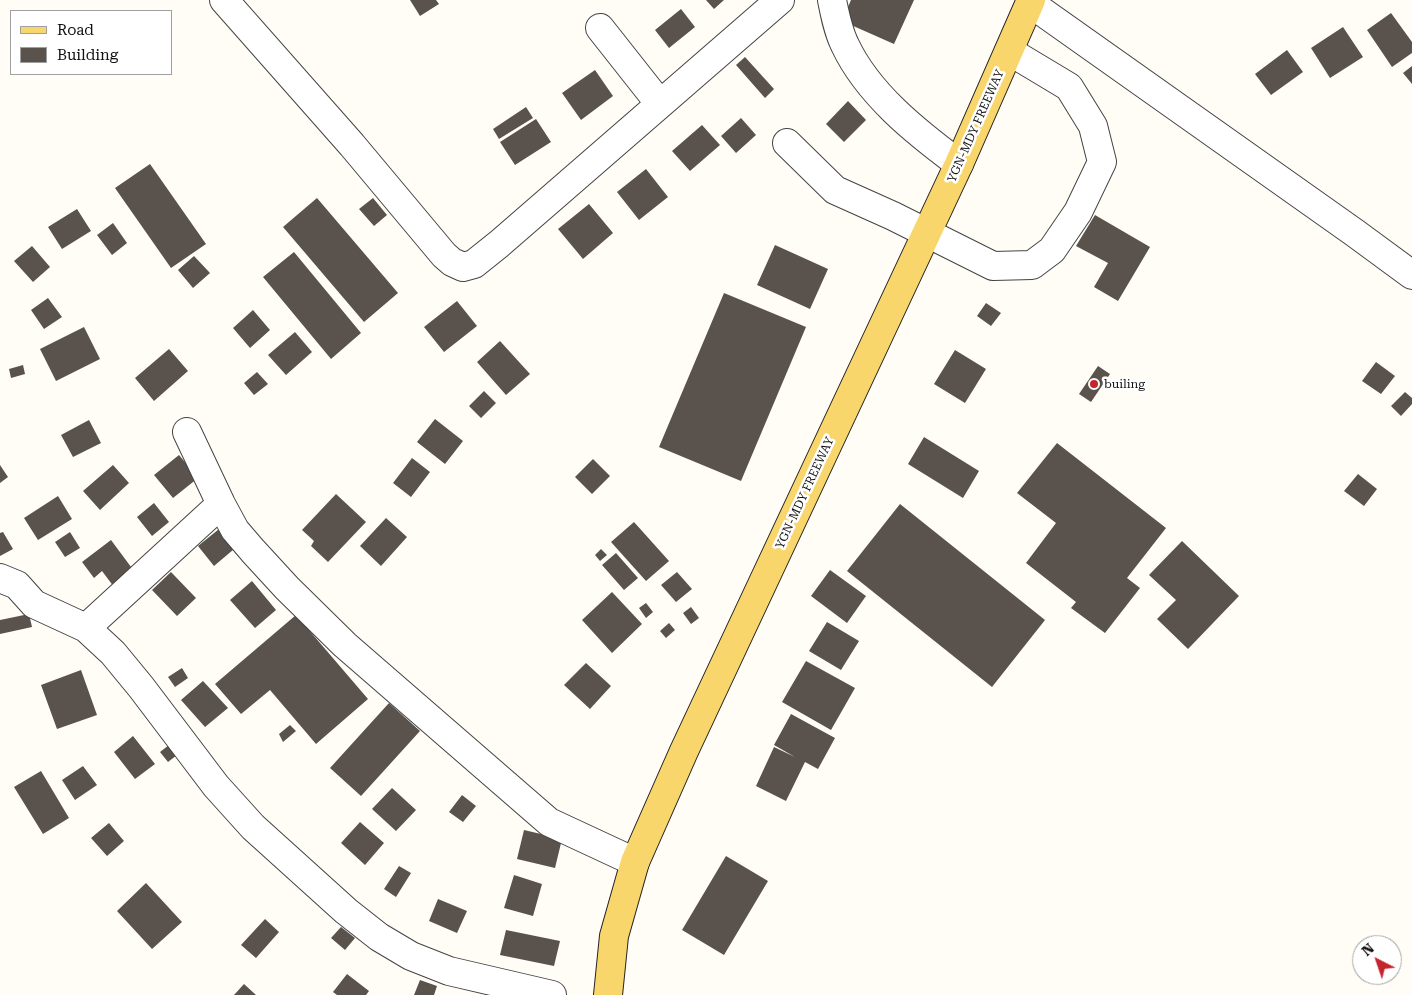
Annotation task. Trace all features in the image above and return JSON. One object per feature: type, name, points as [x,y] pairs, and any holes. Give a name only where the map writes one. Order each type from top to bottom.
[{"type":"main road","name":"YGN-MDY FREEWAY","points":[[608,995],[614,936],[635,862],[684,751],[959,164],[1030,2]]},
{"type":"street","points":[[224,0],[352,145],[444,255],[452,262],[463,267],[474,264],[499,244],[780,0]]},
{"type":"street","points":[[832,0],[844,43],[856,66],[904,121],[959,164]]},
{"type":"street","points":[[1030,2],[1412,275]]},
{"type":"street","points":[[600,28],[660,104]]},
{"type":"street","points":[[787,143],[834,190],[893,216],[993,266],[1032,265],[1052,250],[1078,212],[1102,162],[1093,126],[1069,87],[1009,51]]},
{"type":"street","points":[[186,432],[235,530],[313,614],[345,645],[549,822],[635,862]]},
{"type":"street","points":[[86,628],[221,504]]},
{"type":"street","points":[[0,578],[16,584],[34,604],[86,628],[113,653],[216,786],[253,827],[352,916],[379,937],[411,956],[442,968],[496,983],[552,995]]},
{"type":"building","points":[[410,0],[436,0],[439,4],[420,16]]},
{"type":"building","points":[[706,0],[724,0],[714,9]]},
{"type":"building","points":[[851,0],[914,0],[894,44],[842,21]]},
{"type":"building","points":[[681,9],[695,27],[669,48],[655,30]]},
{"type":"building","points":[[1391,13],[1412,42],[1412,53],[1392,67],[1367,30]]},
{"type":"building","points":[[1343,27],[1363,57],[1330,78],[1311,48]]},
{"type":"building","points":[[1287,50],[1303,72],[1271,95],[1255,74]]},
{"type":"building","points":[[745,57],[774,89],[765,98],[736,65]]},
{"type":"building","points":[[1412,66],[1412,84],[1403,73]]},
{"type":"building","points":[[595,70],[613,96],[581,120],[562,93]]},
{"type":"building","points":[[848,101],[866,120],[844,142],[826,124]]},
{"type":"building","points":[[526,107],[533,118],[499,139],[493,129]]},
{"type":"building","points":[[741,118],[756,135],[736,153],[721,136]]},
{"type":"building","points":[[536,119],[551,142],[515,165],[500,142]]},
{"type":"building","points":[[702,125],[720,145],[690,171],[672,151]]},
{"type":"building","points":[[150,164],[206,244],[171,268],[115,188]]},
{"type":"building","points":[[646,169],[668,197],[639,220],[617,192]]},
{"type":"building","points":[[317,198],[398,293],[364,322],[283,227]]},
{"type":"building","points":[[373,198],[387,215],[374,226],[359,209]]},
{"type":"building","points":[[589,204],[613,233],[583,259],[558,229]]},
{"type":"building","points":[[77,209],[91,231],[62,249],[48,227]]},
{"type":"building","points":[[1095,215],[1150,247],[1118,301],[1094,287],[1108,263],[1076,246]]},
{"type":"building","points":[[113,223],[127,243],[112,255],[97,235]]},
{"type":"building","points":[[775,245],[828,269],[810,309],[757,285]]},
{"type":"building","points":[[32,246],[50,267],[33,282],[14,261]]},
{"type":"building","points":[[294,252],[361,333],[331,359],[263,277]]},
{"type":"building","points":[[194,256],[210,273],[193,288],[178,270]]},
{"type":"building","points":[[724,293],[806,327],[741,481],[659,447]]},
{"type":"building","points":[[48,298],[62,317],[44,329],[31,310]]},
{"type":"building","points":[[457,301],[477,326],[444,352],[424,327]]},
{"type":"building","points":[[986,303],[1001,313],[991,326],[977,316]]},
{"type":"building","points":[[253,310],[270,330],[250,348],[233,328]]},
{"type":"building","points":[[84,327],[100,359],[56,381],[40,349]]},
{"type":"building","points":[[295,332],[312,352],[286,375],[268,355]]},
{"type":"building","points":[[500,341],[530,374],[506,395],[477,362]]},
{"type":"building","points":[[169,349],[188,371],[154,401],[135,378]]},
{"type":"building","points":[[955,350],[986,369],[965,403],[934,384]]},
{"type":"building","points":[[1376,362],[1395,376],[1381,394],[1362,381]]},
{"type":"building","points":[[23,365],[25,374],[11,378],[9,369]]},
{"type":"building","name":"builing","points":[[1098,366],[1110,374],[1091,402],[1079,394]]},
{"type":"building","points":[[257,372],[268,384],[254,395],[244,383]]},
{"type":"building","points":[[484,391],[496,403],[481,418],[469,406]]},
{"type":"building","points":[[1405,392],[1412,398],[1412,404],[1401,416],[1391,406]]},
{"type":"building","points":[[435,419],[463,441],[445,464],[417,442]]},
{"type":"building","points":[[89,420],[101,443],[73,457],[61,435]]},
{"type":"building","points":[[924,437],[979,471],[963,498],[908,464]]},
{"type":"building","points":[[1057,443],[1166,528],[1127,578],[1140,588],[1105,633],[1071,608],[1076,602],[1026,563],[1056,523],[1017,493]]},
{"type":"building","points":[[179,455],[198,478],[173,498],[154,475]]},
{"type":"building","points":[[412,458],[430,472],[411,497],[393,483]]},
{"type":"building","points":[[593,459],[610,476],[592,494],[575,477]]},
{"type":"building","points":[[0,465],[8,477],[0,483]]},
{"type":"building","points":[[113,465],[129,483],[100,510],[83,491]]},
{"type":"building","points":[[1358,474],[1377,489],[1364,506],[1344,491]]},
{"type":"building","points":[[336,494],[366,522],[328,562],[311,546],[314,541],[302,530]]},
{"type":"building","points":[[58,496],[72,519],[38,540],[24,518]]},
{"type":"building","points":[[154,503],[169,522],[152,536],[137,517]]},
{"type":"building","points":[[900,504],[1045,620],[992,687],[847,571]]},
{"type":"building","points":[[386,518],[407,537],[381,566],[360,546]]},
{"type":"building","points":[[634,522],[669,561],[646,581],[611,542]]},
{"type":"building","points":[[224,525],[240,544],[214,566],[198,546]]},
{"type":"building","points":[[3,532],[13,549],[0,556],[0,533]]},
{"type":"building","points":[[70,532],[80,548],[65,557],[55,542]]},
{"type":"building","points":[[111,540],[137,575],[117,591],[102,571],[94,578],[82,562]]},
{"type":"building","points":[[1182,541],[1239,596],[1188,649],[1157,619],[1176,600],[1149,575]]},
{"type":"building","points":[[601,549],[607,555],[600,561],[595,555]]},
{"type":"building","points":[[616,553],[638,578],[624,590],[602,565]]},
{"type":"building","points":[[830,570],[866,596],[847,623],[811,596]]},
{"type":"building","points":[[171,572],[196,598],[177,616],[152,590]]},
{"type":"building","points":[[677,572],[692,589],[676,602],[661,585]]},
{"type":"building","points":[[252,581],[276,610],[255,628],[230,600]]},
{"type":"building","points":[[612,592],[642,624],[612,653],[582,620]]},
{"type":"building","points":[[646,603],[653,612],[646,618],[639,608]]},
{"type":"building","points":[[691,607],[699,618],[691,624],[683,613]]},
{"type":"building","points":[[29,614],[32,627],[0,634],[0,620]]},
{"type":"building","points":[[296,615],[368,699],[316,744],[270,690],[241,714],[215,684]]},
{"type":"building","points":[[827,622],[859,641],[841,670],[809,651]]},
{"type":"building","points":[[669,623],[675,630],[666,638],[660,631]]},
{"type":"building","points":[[806,661],[855,688],[831,730],[782,702]]},
{"type":"building","points":[[586,663],[611,686],[590,709],[564,685]]},
{"type":"building","points":[[182,668],[188,678],[175,687],[168,677]]},
{"type":"building","points":[[81,670],[97,715],[57,729],[41,685]]},
{"type":"building","points":[[203,681],[228,708],[205,727],[181,700]]},
{"type":"building","points":[[389,703],[420,731],[361,796],[330,768]]},
{"type":"building","points":[[791,714],[835,738],[818,769],[805,762],[786,801],[756,786],[774,747],[795,757],[774,745]]},
{"type":"building","points":[[290,725],[296,731],[283,742],[279,734]]},
{"type":"building","points":[[133,736],[155,764],[135,779],[114,752]]},
{"type":"building","points":[[169,745],[177,755],[168,762],[160,752]]},
{"type":"building","points":[[83,766],[97,785],[75,800],[62,780]]},
{"type":"building","points":[[41,771],[69,818],[43,834],[14,787]]},
{"type":"building","points":[[392,788],[416,810],[396,831],[372,809]]},
{"type":"building","points":[[462,795],[476,806],[463,822],[449,812]]},
{"type":"building","points":[[360,822],[384,843],[365,865],[341,843]]},
{"type":"building","points":[[109,823],[124,841],[107,856],[91,838]]},
{"type":"building","points":[[524,830],[562,839],[555,868],[517,859]]},
{"type":"building","points":[[726,856],[768,881],[724,955],[682,930]]},
{"type":"building","points":[[399,866],[411,873],[396,897],[384,889]]},
{"type":"building","points":[[514,875],[542,884],[533,916],[504,908]]},
{"type":"building","points":[[146,883],[182,922],[152,949],[117,911]]},
{"type":"building","points":[[438,899],[467,911],[457,933],[429,921]]},
{"type":"building","points":[[265,919],[279,932],[256,958],[241,945]]},
{"type":"building","points":[[341,927],[355,938],[345,950],[331,938]]},
{"type":"building","points":[[506,930],[560,941],[554,966],[500,955]]},
{"type":"building","points":[[347,974],[369,991],[366,995],[337,995],[333,992]]},
{"type":"building","points":[[420,980],[437,986],[434,995],[414,995]]},
{"type":"building","points":[[244,984],[256,995],[234,995]]},
{"type":"place","name":"builing","points":[[1094,384]]}]
